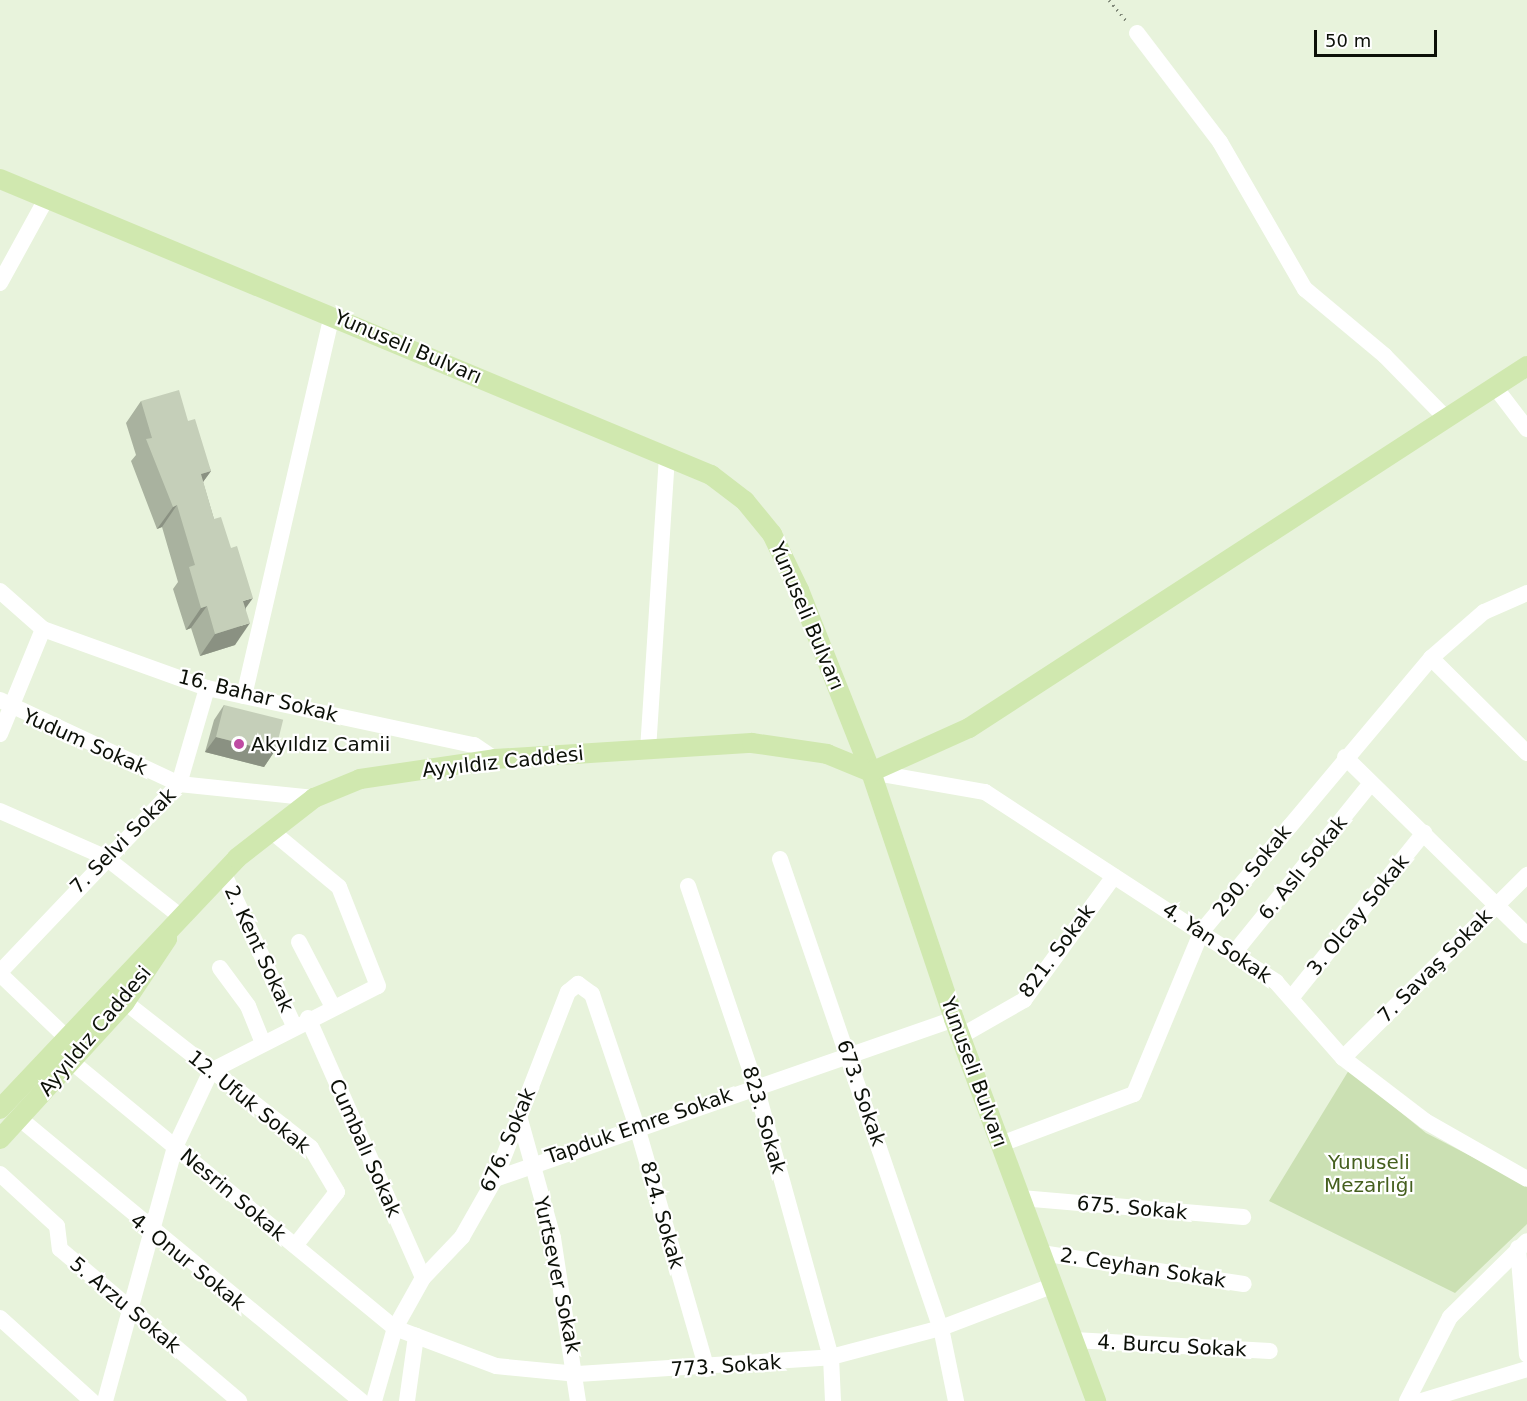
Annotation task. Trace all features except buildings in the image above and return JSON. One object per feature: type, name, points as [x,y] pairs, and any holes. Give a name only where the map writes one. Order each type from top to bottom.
[{"type":"main road","name":"Yunuseli Bulvarı","points":[[0,179],[332,315],[711,475],[745,501],[772,534],[871,772],[957,1028],[1096,1401]]},
{"type":"main road","points":[[871,772],[969,728],[1527,366]]},
{"type":"main road","name":"Ayyıldız Caddesi","points":[[0,1109],[223,872],[270,830],[314,798],[360,779],[495,759],[752,743],[827,754],[871,772]]},
{"type":"main road","name":"Ayyıldız Caddesi","points":[[0,1139],[124,1002],[180,916]]},
{"type":"street","points":[[1137,33],[1220,142],[1305,289],[1385,356],[1446,418]]},
{"type":"street","points":[[0,283],[46,199]]},
{"type":"street","points":[[244,696],[332,315]]},
{"type":"street","points":[[1495,387],[1527,429]]},
{"type":"street","points":[[648,750],[667,456]]},
{"type":"street","name":"16. Bahar Sokak","points":[[0,591],[43,629],[207,688],[474,745],[495,759]]},
{"type":"street","name":"290. Sokak","points":[[1001,1144],[1134,1094],[1202,931],[1431,658],[1484,612],[1527,593]]},
{"type":"street","points":[[0,734],[5,704],[43,629]]},
{"type":"street","points":[[1431,658],[1527,753]]},
{"type":"street","name":"7. Selvi Sokak","points":[[0,973],[105,857],[179,784],[207,688]]},
{"type":"street","name":"Yudum Sokak","points":[[5,704],[179,784],[314,798]]},
{"type":"street","points":[[1345,758],[1527,935]]},
{"type":"street","name":"4. Yan Sokak","points":[[871,772],[985,792],[1234,953],[1292,997],[1343,1058],[1425,1121],[1527,1179]]},
{"type":"street","name":"6. Aslı Sokak","points":[[1234,953],[1371,783]]},
{"type":"street","points":[[0,811],[105,857],[180,916]]},
{"type":"street","points":[[105,1401],[175,1146],[211,1071],[301,1022],[378,986],[339,886],[270,830]]},
{"type":"street","name":"3. Olcay Sokak","points":[[1292,997],[1424,833]]},
{"type":"street","name":"673. Sokak","points":[[780,859],[941,1328],[956,1401]]},
{"type":"street","name":"2. Kent Sokak","points":[[223,872],[301,1022]]},
{"type":"street","name":"7. Savaş Sokak","points":[[1343,1058],[1527,875]]},
{"type":"street","name":"821. Sokak","points":[[957,1028],[1024,1000],[1114,876]]},
{"type":"street","name":"823. Sokak","points":[[688,886],[756,1087],[831,1357],[833,1401]]},
{"type":"street","points":[[298,942],[333,1007]]},
{"type":"street","points":[[219,968],[248,1006],[263,1043]]},
{"type":"street","points":[[0,973],[66,1037]]},
{"type":"street","name":"676. Sokak","points":[[375,1401],[394,1328],[423,1278],[462,1237],[495,1179],[568,992],[579,984],[592,994]]},
{"type":"street","name":"824. Sokak","points":[[592,994],[636,1127],[707,1369]]},
{"type":"street","name":"12. Ufuk Sokak","points":[[124,1002],[310,1148],[337,1192],[295,1246]]},
{"type":"street","name":"Cumbalı Sokak","points":[[301,1022],[423,1278]]},
{"type":"street","name":"Tapduk Emre Sokak","points":[[495,1179],[532,1163],[849,1055],[957,1028]]},
{"type":"street","name":"Nesrin Sokak","points":[[72,1062],[394,1328]]},
{"type":"street","name":"Yurtsever Sokak","points":[[519,1116],[532,1163],[578,1374],[578,1401]]},
{"type":"street","name":"4. Onur Sokak","points":[[19,1118],[152,1233],[361,1401]]},
{"type":"street","name":"5. Arzu Sokak","points":[[0,1174],[57,1226],[60,1250],[239,1401]]},
{"type":"street","name":"675. Sokak","points":[[1021,1198],[1243,1218]]},
{"type":"street","points":[[1522,1244],[1527,1355]]},
{"type":"street","points":[[1407,1401],[1450,1317],[1522,1244]]},
{"type":"street","name":"2. Ceyhan Sokak","points":[[1041,1252],[1244,1284]]},
{"type":"street","name":"773. Sokak","points":[[394,1328],[496,1366],[578,1374],[707,1369],[831,1357],[941,1328],[1054,1286]]},
{"type":"street","points":[[0,1318],[92,1401]]},
{"type":"street","points":[[407,1401],[416,1336]]},
{"type":"street","name":"4. Burcu Sokak","points":[[1074,1340],[1270,1351]]},
{"type":"street","points":[[1422,1401],[1527,1369]]},
{"type":"path","points":[[1109,0],[1137,33]]},
{"type":"green space","name":"Yunuseli Mezarlığı","points":[[1349,1070],[1426,1133],[1527,1185],[1527,1224],[1455,1293],[1269,1201]]},
{"type":"place","name":"Akyıldız Camii","points":[[239,744]]}]
